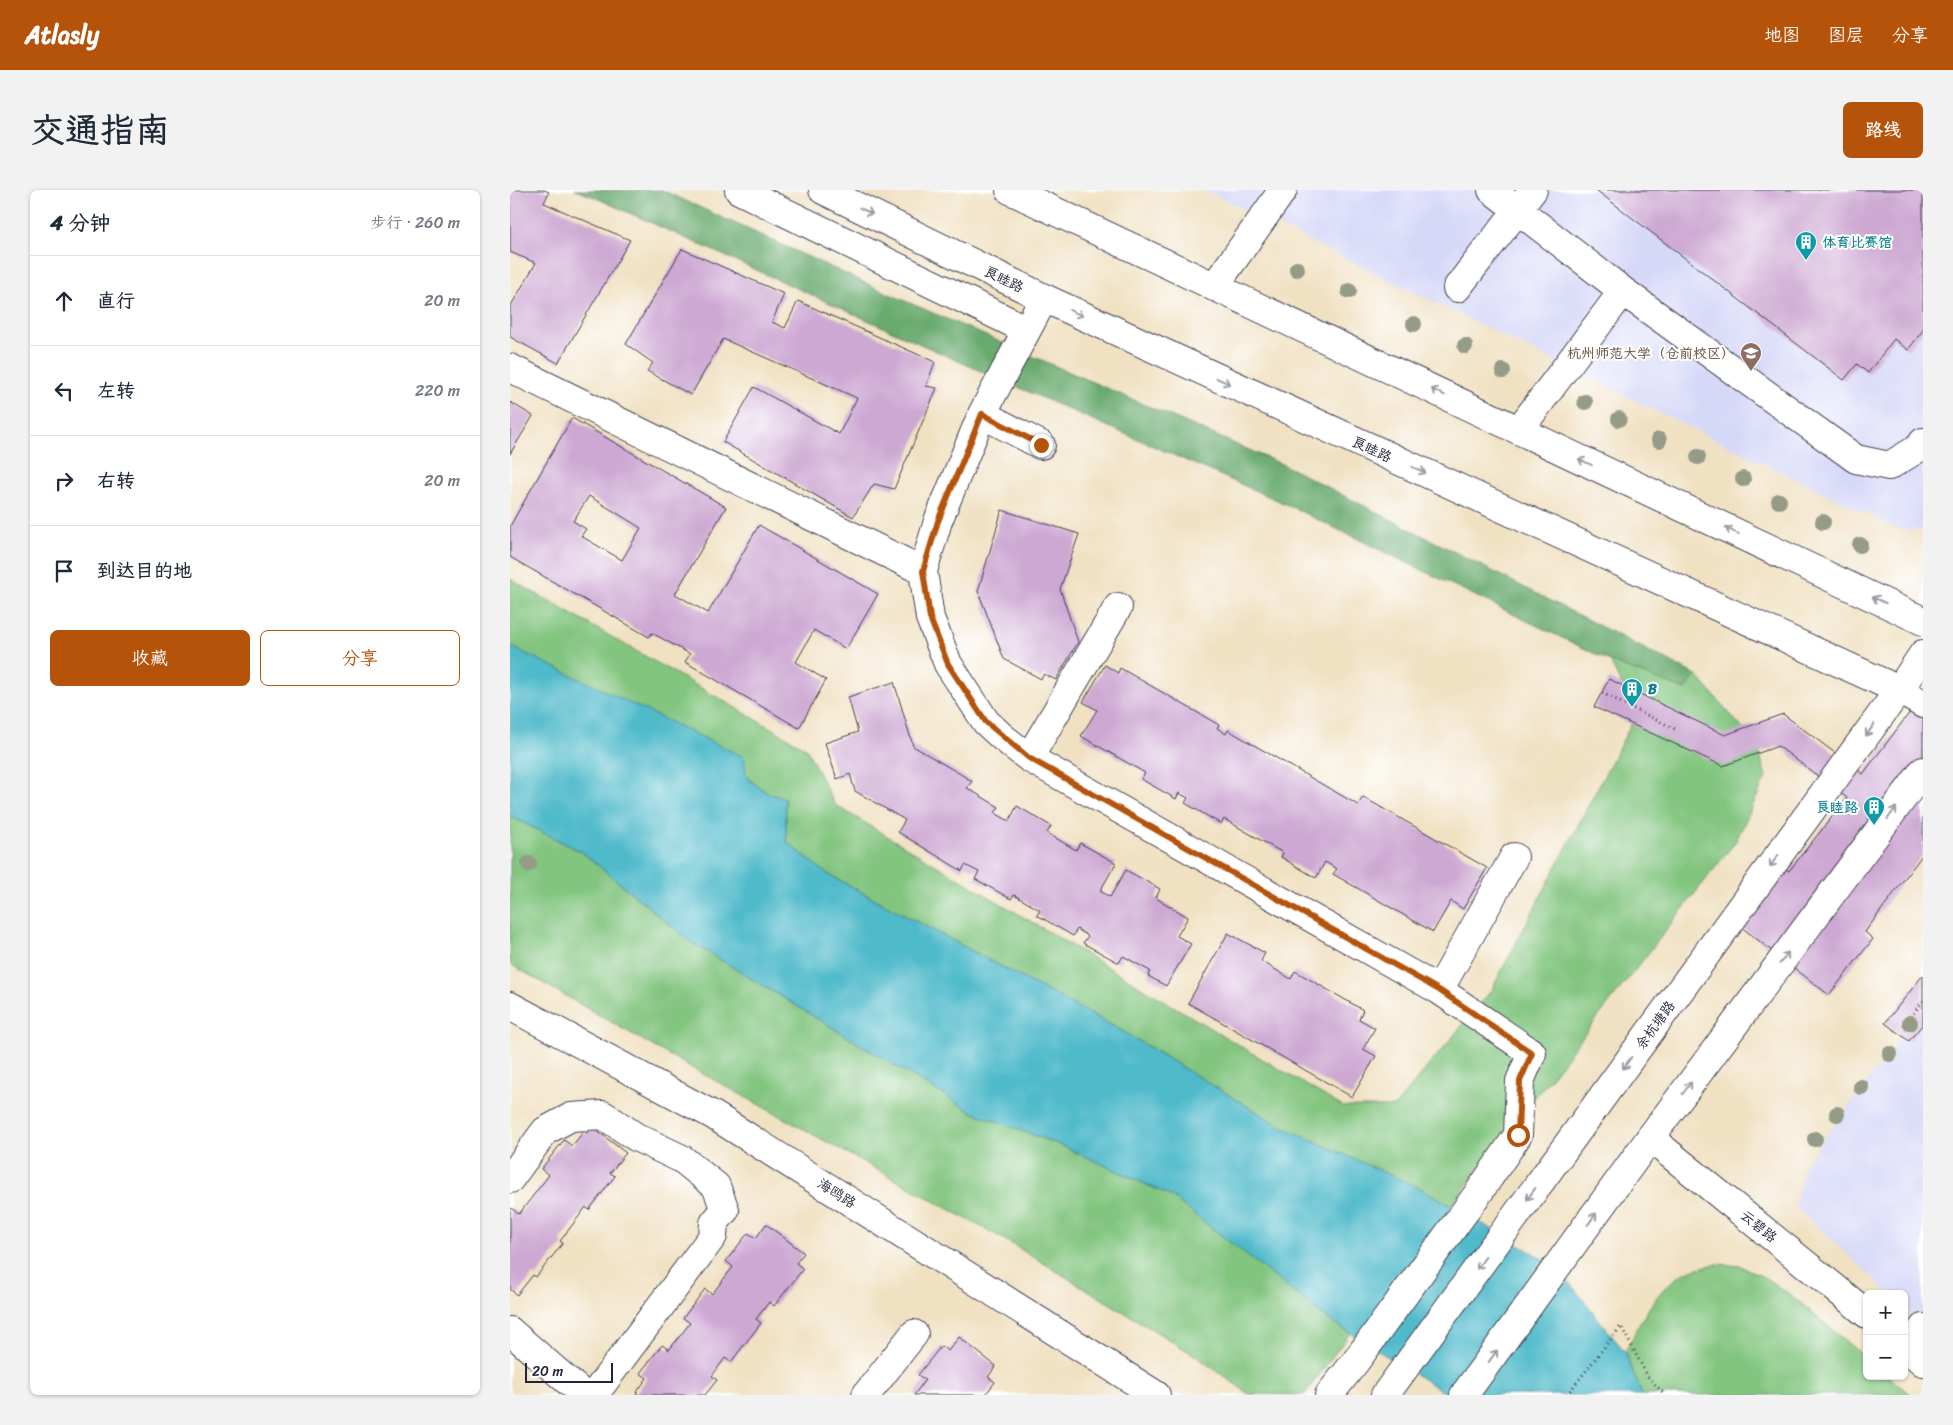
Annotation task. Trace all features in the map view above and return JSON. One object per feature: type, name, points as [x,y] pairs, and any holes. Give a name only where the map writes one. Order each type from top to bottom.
[{"type":"main road","points":[[739,190],[1027,330]]},
{"type":"main road","name":"良睦路","points":[[823,190],[1044,298],[1899,690],[1923,704]]},
{"type":"main road","points":[[1010,190],[1923,621]]},
{"type":"main road","points":[[1214,287],[1283,190]]},
{"type":"main road","points":[[1492,190],[1525,200],[1623,291],[1856,459],[1889,466],[1917,449],[1923,442]]},
{"type":"main road","points":[[1457,288],[1525,200]]},
{"type":"main road","points":[[1518,430],[1623,291]]},
{"type":"main road","points":[[1044,298],[982,414],[938,521],[923,571],[930,618],[948,664],[986,722],[1029,758],[1439,990],[1532,1053],[1520,1081],[1518,1135],[1479,1192],[1356,1361],[1329,1395]]},
{"type":"main road","points":[[510,368],[923,571]]},
{"type":"main road","points":[[982,414],[1041,445]]},
{"type":"main road","points":[[1029,758],[1118,607]]},
{"type":"main road","name":"余杭塘路","points":[[1390,1387],[1899,690],[1923,654]]},
{"type":"main road","points":[[1464,1395],[1650,1138],[1923,771]]},
{"type":"main road","points":[[1439,990],[1514,857]]},
{"type":"main road","name":"海鸥路","points":[[510,1006],[713,1115],[1156,1395]]},
{"type":"main road","points":[[510,1179],[545,1131],[571,1117],[603,1116],[636,1137],[682,1160],[716,1186],[725,1210],[714,1223],[713,1236],[594,1395]]},
{"type":"main road","name":"云碧路","points":[[1650,1138],[1863,1311]]},
{"type":"main road","points":[[510,1332],[584,1395]]},
{"type":"main road","points":[[866,1395],[914,1334]]},
{"type":"path","points":[[1602,693],[1677,730]]},
{"type":"path","points":[[1904,1025],[1923,1001]]},
{"type":"path","points":[[1567,1395],[1621,1326],[1648,1377],[1665,1395]]},
{"type":"shaded area","name":"杭州师范大学（仓前校区）","points":[[1205,190],[1923,190],[1923,530],[1900,530]]},
{"type":"shaded area","points":[[1923,1008],[1923,1324],[1908,1311],[1908,1290],[1886,1290],[1795,1206],[1804,1165]]},
{"type":"green space","points":[[575,190],[662,190],[894,296],[1286,466],[1696,675],[1685,690],[1616,664],[1279,501],[976,369]]},
{"type":"green space","points":[[510,579],[806,748],[835,805],[1343,1107],[1394,1107],[1491,991],[1636,715],[1610,661],[1685,689],[1696,675],[1757,745],[1766,777],[1736,841],[1451,1205],[1426,1191],[1282,1127],[1122,1031],[826,873],[787,842],[785,799],[766,792],[747,778],[510,646]]},
{"type":"green space","points":[[510,816],[582,852],[691,942],[972,1112],[1063,1146],[1171,1196],[1328,1319],[1350,1333],[1304,1395],[1249,1394],[1196,1356],[1007,1241],[665,1053],[510,964]]},
{"type":"green space","points":[[1717,1264],[1741,1266],[1767,1279],[1792,1296],[1863,1356],[1863,1380],[1893,1380],[1911,1395],[1642,1395],[1625,1352],[1657,1296],[1675,1279],[1686,1272]]},
{"type":"water","points":[[510,646],[744,757],[747,778],[766,792],[785,799],[787,842],[826,873],[1122,1031],[1282,1127],[1426,1191],[1557,1267],[1625,1352],[1642,1395],[1448,1395],[1328,1319],[1171,1196],[1063,1146],[972,1112],[691,942],[582,852],[510,816]]},
{"type":"building","points":[[510,190],[544,190],[549,192],[544,203],[630,240],[558,363],[510,337],[510,307],[536,263],[510,252]]},
{"type":"building","name":"体育比赛馆","points":[[1596,190],[1923,190],[1923,330],[1908,350],[1894,339],[1868,373],[1857,364],[1844,380]]},
{"type":"building","points":[[682,249],[784,294],[772,322],[785,328],[798,301],[935,362],[926,386],[937,388],[894,489],[874,484],[853,517],[723,442],[754,387],[839,434],[857,398],[723,339],[691,395],[647,371],[653,363],[626,344]]},
{"type":"building","points":[[510,402],[533,416],[510,454]]},
{"type":"building","points":[[572,418],[726,507],[675,594],[708,613],[759,525],[878,594],[846,649],[814,630],[796,662],[826,680],[799,728],[685,662],[690,654],[652,633],[649,637],[510,557],[510,526]],"holes":[[[589,496],[641,528],[622,560],[581,536],[586,529],[573,521]]]},
{"type":"building","points":[[1002,510],[1079,534],[1060,589],[1078,642],[1056,680],[1044,674],[1041,679],[1004,659],[978,591]]},
{"type":"building","points":[[1105,665],[1118,673],[1120,668],[1219,725],[1217,728],[1226,734],[1228,730],[1358,805],[1363,797],[1487,868],[1463,909],[1451,901],[1433,932],[1333,874],[1337,869],[1325,862],[1316,878],[1281,857],[1283,853],[1224,819],[1221,824],[1185,803],[1188,798],[1179,793],[1176,799],[1141,779],[1145,773],[1081,736],[1097,710],[1083,702]]},
{"type":"building","name":"良睦路","points":[[1609,679],[1725,735],[1783,714],[1863,774],[1923,695],[1923,854],[1865,932],[1873,939],[1829,995],[1736,923],[1781,866],[1789,871],[1847,798],[1778,746],[1723,766],[1594,707]]},
{"type":"building","points":[[894,682],[913,746],[972,781],[967,788],[999,807],[995,813],[1009,821],[1017,806],[1051,826],[1047,833],[1076,850],[1080,843],[1116,863],[1100,891],[1110,897],[1126,870],[1160,889],[1156,898],[1188,917],[1177,936],[1191,944],[1166,986],[1148,976],[1150,971],[1123,956],[1119,963],[1083,943],[1088,936],[1077,929],[1073,936],[1037,915],[1040,910],[1014,895],[1011,899],[975,879],[979,872],[965,865],[962,871],[898,832],[905,820],[855,791],[850,774],[837,779],[825,743],[858,732],[848,697]]},
{"type":"building","points":[[1228,933],[1265,953],[1261,961],[1291,979],[1295,971],[1363,1010],[1359,1019],[1375,1028],[1363,1049],[1376,1056],[1352,1097],[1188,1003]]},
{"type":"building","points":[[1923,975],[1923,1024],[1909,1041],[1885,1023]]},
{"type":"building","points":[[592,1127],[626,1153],[610,1173],[615,1176],[589,1210],[586,1207],[560,1241],[563,1243],[536,1277],[533,1275],[517,1295],[510,1289],[510,1209],[519,1214],[549,1175],[541,1169],[564,1140],[572,1146],[584,1131],[587,1133]]},
{"type":"building","points":[[766,1224],[804,1253],[796,1263],[803,1269],[774,1306],[769,1302],[756,1319],[761,1323],[731,1362],[725,1358],[712,1376],[717,1380],[705,1395],[639,1395],[636,1393],[647,1378],[640,1373],[662,1345],[669,1350],[690,1323],[683,1318],[705,1289],[712,1294],[733,1267],[726,1261],[748,1233],[756,1238]]},
{"type":"building","points":[[959,1337],[996,1366],[988,1377],[995,1382],[985,1395],[914,1395],[925,1380],[918,1375],[941,1346],[948,1351]]},
{"type":"place","name":"体育比赛馆","points":[[1806,261]]},
{"type":"place","name":"杭州师范大学（仓前校区）","points":[[1751,372]]},
{"type":"place","name":"B","points":[[1632,708]]},
{"type":"place","name":"良睦路","points":[[1874,826]]},
{"type":"route","points":[[1041,445],[982,414],[938,521],[923,571],[930,618],[948,664],[986,722],[1029,758],[1439,990],[1532,1053],[1520,1081],[1518,1135]]}]
